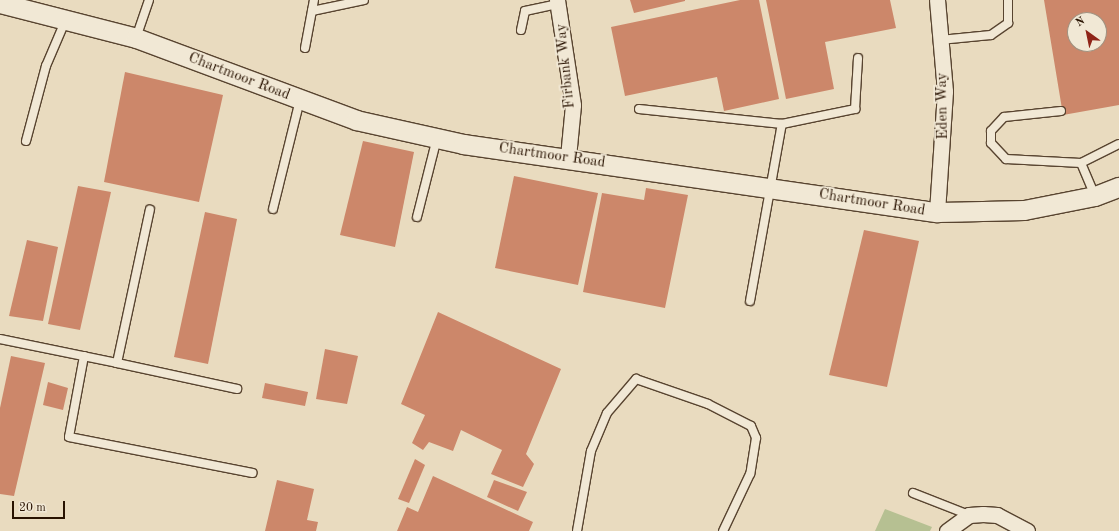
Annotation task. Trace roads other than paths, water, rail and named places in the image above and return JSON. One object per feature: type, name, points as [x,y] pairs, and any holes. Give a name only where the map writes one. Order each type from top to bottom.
[{"type":"street","name":"Eden Way","points":[[937,0],[944,150],[937,212]]},
{"type":"street","name":"Firbank Way","points":[[557,2],[573,105],[568,157]]},
{"type":"street","name":"Chartmoor Road","points":[[0,3],[66,18],[136,38],[356,120],[438,138],[937,212],[1024,210],[1095,196],[1119,187]]},
{"type":"street","points":[[947,531],[969,515],[997,515],[1027,531]]},
{"type":"lane","points":[[136,38],[149,0]]},
{"type":"lane","points":[[305,48],[314,0]]},
{"type":"lane","points":[[312,11],[364,0]]},
{"type":"lane","points":[[940,40],[990,35],[1008,23],[1008,0]]},
{"type":"lane","points":[[521,30],[525,11],[557,2]]},
{"type":"lane","points":[[26,142],[46,66],[66,18]]},
{"type":"lane","points":[[639,109],[782,124],[855,109],[858,58]]},
{"type":"lane","points":[[273,209],[300,100]]},
{"type":"lane","points":[[1061,111],[1004,117],[991,131],[990,143],[1006,159],[1081,163],[1119,144]]},
{"type":"lane","points":[[750,300],[772,188],[782,124]]},
{"type":"lane","points":[[416,217],[438,138]]},
{"type":"lane","points":[[1081,163],[1095,196]]},
{"type":"lane","points":[[117,363],[150,209]]},
{"type":"lane","points":[[0,339],[237,388]]},
{"type":"lane","points":[[84,356],[69,437],[252,474]]},
{"type":"lane","points":[[577,531],[591,451],[607,413],[636,379],[708,404],[751,426],[756,438],[750,474],[723,531]]},
{"type":"lane","points":[[913,493],[969,515]]}]
